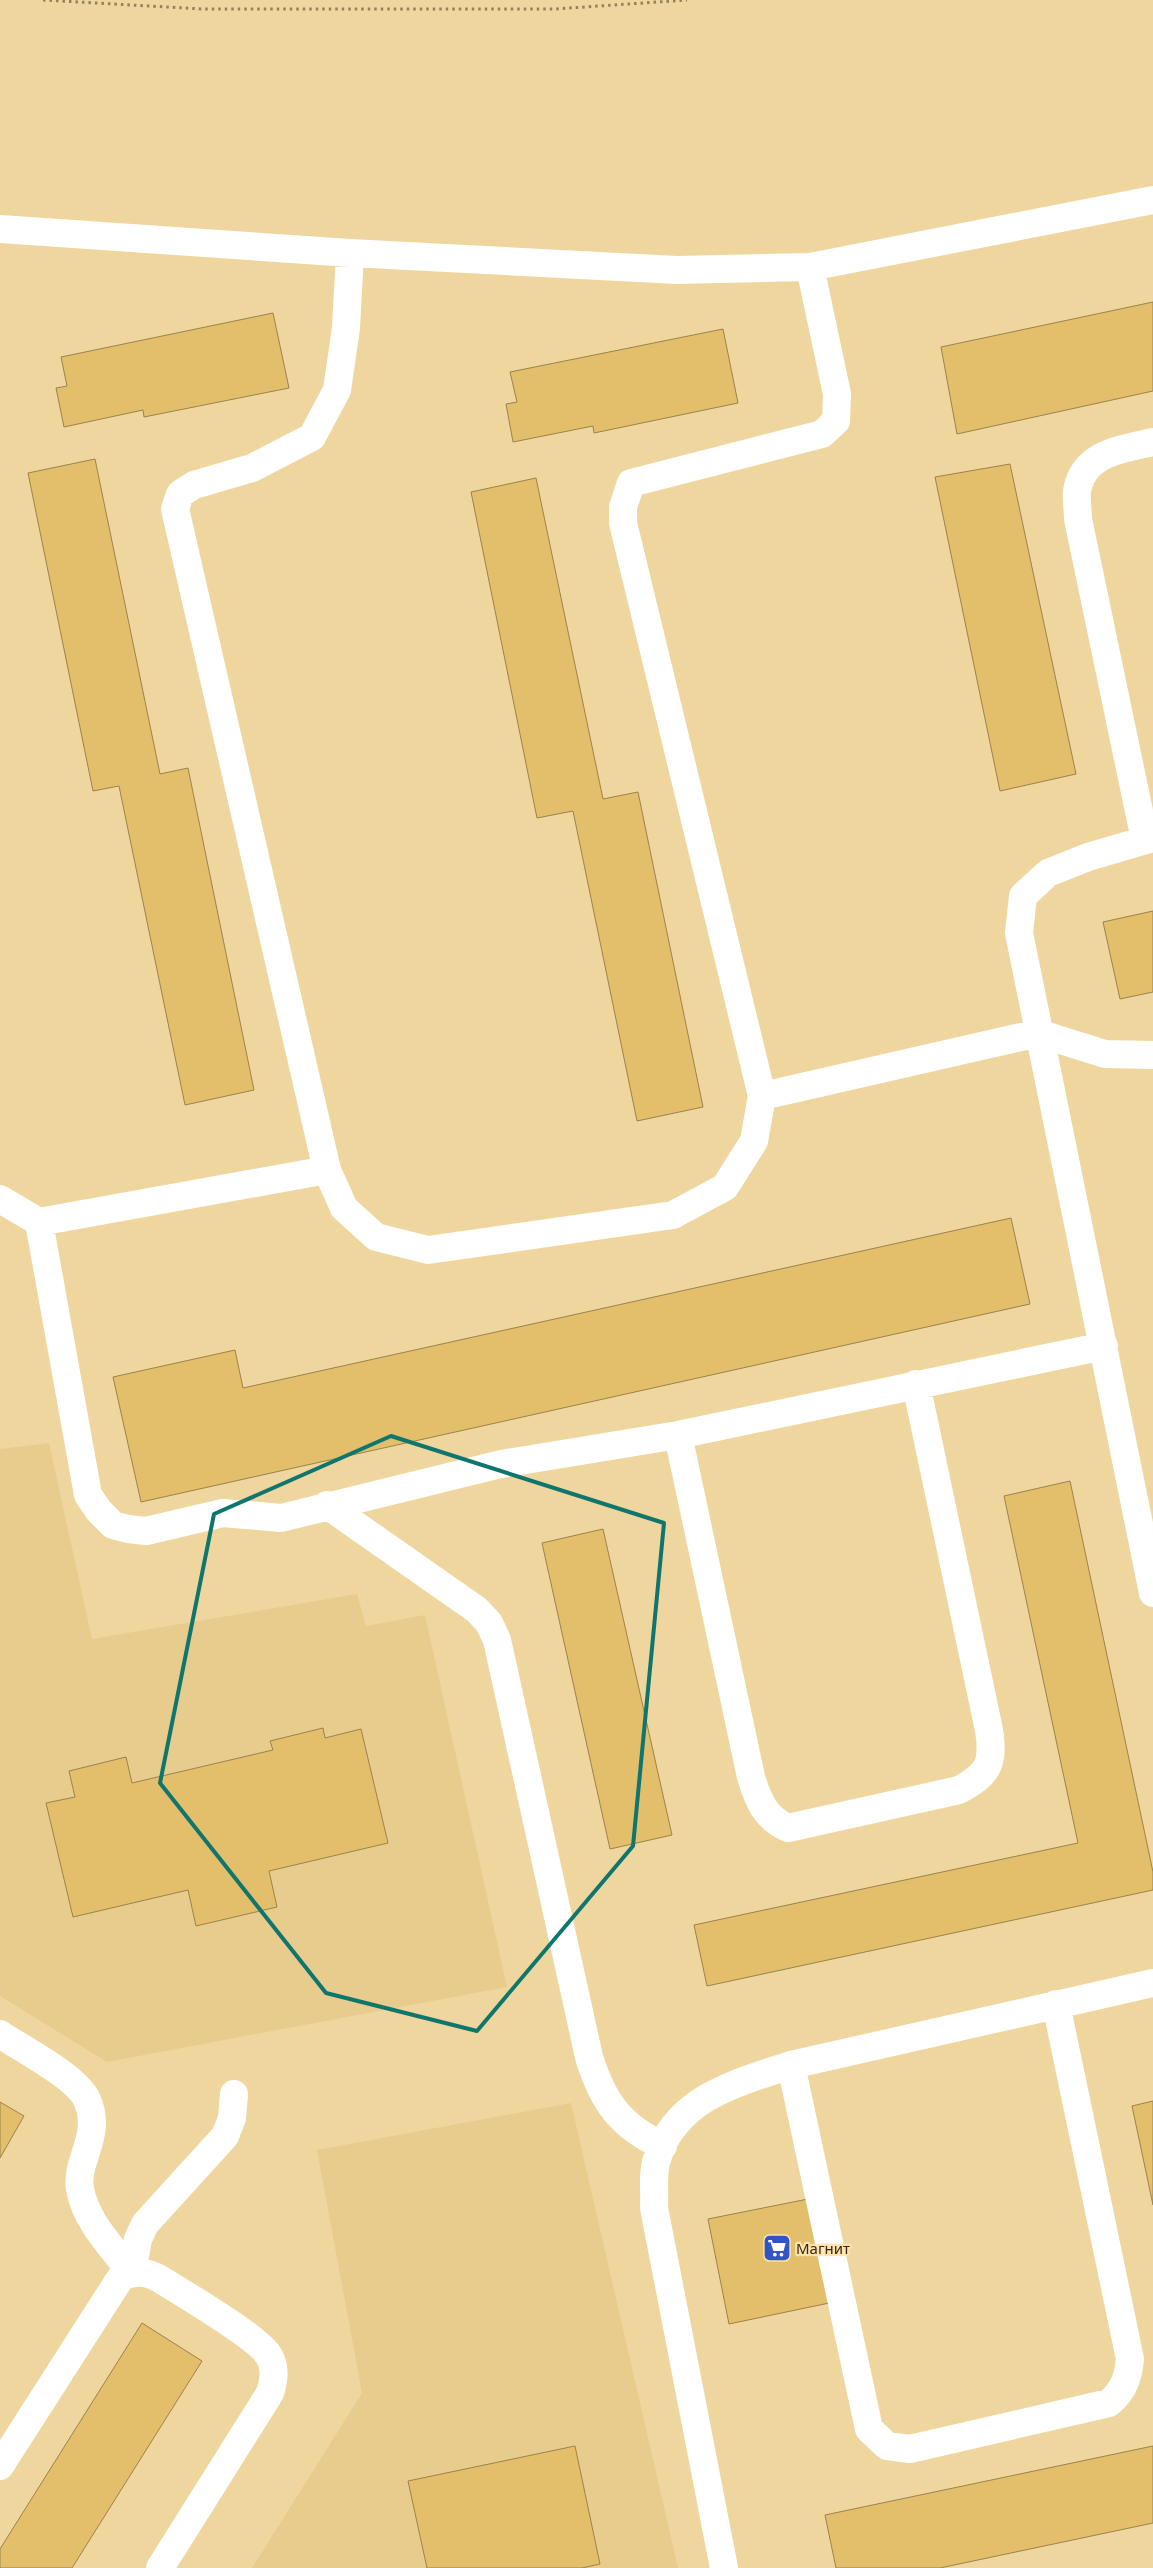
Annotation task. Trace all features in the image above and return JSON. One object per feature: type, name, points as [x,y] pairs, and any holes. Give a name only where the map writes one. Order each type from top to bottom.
[{"type":"lane","points":[[0,229],[350,253],[677,270],[810,267],[1153,200]]},
{"type":"lane","points":[[350,253],[346,328],[337,390],[312,437],[252,468],[194,485],[180,494],[175,509],[327,1170],[344,1208],[376,1237],[428,1250],[673,1215],[726,1187],[754,1140],[762,1096],[626,533],[623,507],[632,483],[822,434],[836,421],[837,394],[810,267]]},
{"type":"lane","points":[[1153,442],[1110,451],[1093,461],[1083,475],[1077,491],[1078,519],[1149,839],[1088,856],[1048,873],[1022,896],[1019,933],[1153,1593]]},
{"type":"lane","points":[[762,1096],[1038,1033],[1105,1054],[1153,1055]]},
{"type":"lane","points":[[0,1199],[39,1222],[327,1170]]},
{"type":"lane","points":[[39,1222],[88,1494],[99,1511],[113,1525],[146,1531],[223,1513],[280,1518],[501,1464],[678,1435],[1104,1346]]},
{"type":"lane","points":[[678,1435],[751,1777],[764,1810],[775,1822],[788,1828],[959,1790],[976,1781],[990,1765],[992,1750],[989,1730],[916,1384]]},
{"type":"lane","points":[[327,1505],[477,1610],[489,1623],[497,1640],[589,2058],[598,2086],[614,2111],[630,2128],[663,2146]]},
{"type":"lane","points":[[724,2568],[654,2208],[656,2160],[674,2122],[704,2098],[744,2080],[791,2065],[1153,1983]]},
{"type":"lane","points":[[791,2065],[869,2429],[887,2446],[910,2449],[1019,2424],[1109,2403],[1119,2394],[1129,2374],[1130,2359],[1056,2004]]},
{"type":"lane","points":[[0,2034],[66,2076],[87,2100],[94,2132],[84,2159],[80,2188],[97,2229],[132,2272]]},
{"type":"lane","points":[[132,2272],[138,2239],[145,2224],[225,2136],[232,2118],[234,2094]]},
{"type":"lane","points":[[0,2466],[114,2285],[121,2277],[132,2272],[150,2273],[263,2347],[273,2368],[270,2393],[160,2568]]},
{"type":"path","points":[[43,0],[202,9],[526,9],[687,0]]},
{"type":"highlighted area","points":[[391,1436],[664,1523],[633,1846],[477,2031],[326,1993],[160,1783],[214,1514]]},
{"type":"shaded area","points":[[49,1443],[92,1639],[357,1594],[366,1626],[425,1615],[507,1987],[107,2062],[0,1996],[0,1449]]},
{"type":"shaded area","points":[[571,2103],[678,2568],[252,2568],[362,2393],[317,2150]]},
{"type":"building","points":[[1153,302],[1153,391],[957,434],[941,347]]},
{"type":"building","points":[[273,313],[289,388],[144,417],[143,410],[64,427],[56,388],[67,386],[61,357]]},
{"type":"building","points":[[723,329],[738,403],[594,433],[593,426],[513,442],[506,404],[517,402],[510,372]]},
{"type":"building","points":[[95,459],[160,774],[188,768],[254,1090],[185,1105],[119,786],[93,791],[28,473]]},
{"type":"building","points":[[1010,464],[1076,774],[1000,791],[935,477]]},
{"type":"building","points":[[536,478],[603,799],[638,792],[703,1107],[637,1121],[573,811],[537,818],[471,492]]},
{"type":"building","points":[[1153,911],[1153,992],[1120,999],[1103,922]]},
{"type":"building","points":[[1011,1218],[1030,1304],[141,1502],[113,1377],[235,1350],[243,1388]]},
{"type":"building","points":[[1070,1481],[1153,1872],[1153,1890],[707,1986],[694,1925],[1078,1843],[1004,1496]]},
{"type":"building","points":[[603,1529],[672,1835],[610,1849],[542,1543]]},
{"type":"building","points":[[323,1728],[325,1738],[361,1729],[388,1843],[269,1871],[277,1907],[196,1926],[188,1890],[73,1917],[46,1803],[75,1797],[69,1771],[126,1757],[132,1783],[273,1750],[270,1741]]},
{"type":"building","points":[[1153,2101],[1153,2205],[1132,2106]]},
{"type":"building","points":[[0,2102],[24,2116],[0,2158]]},
{"type":"building","points":[[813,2198],[834,2302],[729,2324],[708,2219]]},
{"type":"building","points":[[142,2323],[202,2361],[72,2568],[0,2568],[0,2549]]},
{"type":"building","points":[[575,2446],[600,2564],[582,2568],[427,2568],[408,2481]]},
{"type":"building","points":[[1153,2446],[1153,2523],[940,2568],[836,2568],[825,2515]]},
{"type":"place","name":"Магнит","points":[[777,2248]]}]
